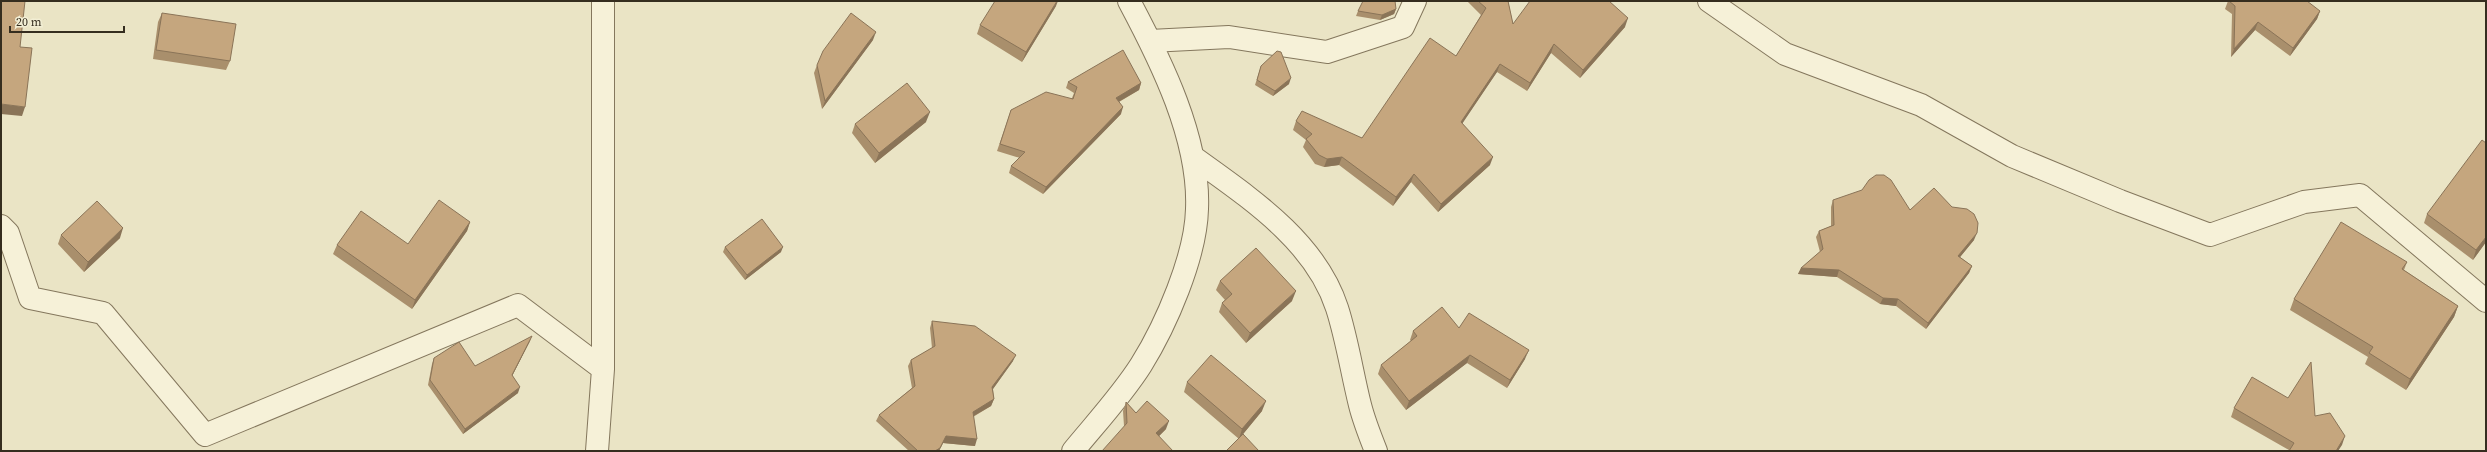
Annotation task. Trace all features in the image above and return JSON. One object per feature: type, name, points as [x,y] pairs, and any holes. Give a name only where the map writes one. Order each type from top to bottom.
[{"type":"street","points":[[597,451],[603,369],[603,1]]},
{"type":"street","points":[[1074,451],[1141,366],[1167,315],[1189,256],[1197,210],[1193,157],[1174,100],[1150,41],[1129,1]]},
{"type":"street","points":[[1150,41],[1229,37],[1327,52],[1403,27],[1415,1]]},
{"type":"street","points":[[1709,1],[1785,54],[1921,105],[2012,156],[2120,201],[2210,236],[2304,202],[2360,195],[2486,301]]},
{"type":"street","points":[[1193,157],[1244,194],[1291,235],[1318,268],[1337,307],[1361,407],[1376,451]]},
{"type":"street","points":[[1,226],[8,233],[30,298],[103,312],[205,435],[518,306],[603,369]]},
{"type":"building","points":[[1,1],[25,1],[20,47],[32,48],[25,107],[1,104]]},
{"type":"building","points":[[995,1],[1057,1],[1026,52],[980,25]]},
{"type":"building","points":[[1363,1],[1395,1],[1396,9],[1382,15],[1358,11]]},
{"type":"building","points":[[1478,1],[1508,1],[1513,24],[1530,1],[1609,1],[1628,18],[1583,70],[1554,44],[1530,83],[1500,64],[1461,122],[1493,157],[1441,204],[1414,174],[1396,197],[1342,157],[1327,159],[1319,155],[1306,139],[1312,134],[1296,121],[1302,111],[1362,138],[1430,38],[1456,56],[1486,8]]},
{"type":"building","points":[[2229,1],[2307,1],[2320,11],[2293,48],[2258,22],[2234,49],[2235,6]]},
{"type":"building","points":[[162,13],[236,24],[230,61],[156,50]]},
{"type":"building","points":[[851,13],[876,32],[825,101],[817,65],[823,51]]},
{"type":"building","points":[[1123,50],[1141,83],[1116,98],[1123,107],[1046,187],[1011,166],[1025,152],[1000,144],[1011,110],[1046,92],[1073,99],[1077,87],[1068,82]]},
{"type":"building","points":[[1277,51],[1281,52],[1291,78],[1275,91],[1257,80],[1261,66]]},
{"type":"building","points":[[907,83],[930,112],[879,153],[855,124]]},
{"type":"building","points":[[2482,140],[2486,143],[2486,237],[2476,250],[2427,214]]},
{"type":"building","points":[[1876,175],[1884,175],[1891,180],[1910,210],[1934,188],[1952,207],[1967,209],[1974,214],[1978,223],[1977,233],[1958,256],[1972,266],[1928,323],[1898,299],[1883,298],[1839,270],[1801,268],[1823,249],[1819,231],[1834,225],[1833,200],[1862,190],[1869,180]]},
{"type":"building","points":[[439,200],[470,222],[415,300],[337,245],[361,211],[408,244]]},
{"type":"building","points":[[97,201],[123,228],[88,262],[61,235]]},
{"type":"building","points":[[762,219],[783,247],[747,275],[725,247]]},
{"type":"building","points":[[2341,222],[2407,262],[2402,269],[2458,306],[2410,379],[2369,353],[2373,347],[2294,299]]},
{"type":"building","points":[[1256,248],[1296,291],[1250,333],[1222,303],[1232,294],[1220,281]]},
{"type":"building","points":[[1442,307],[1459,328],[1469,313],[1529,350],[1510,380],[1470,355],[1409,401],[1381,365],[1417,336],[1413,331]]},
{"type":"building","points":[[932,321],[975,326],[1016,355],[992,387],[994,399],[973,412],[977,439],[946,436],[940,448],[935,451],[918,451],[879,415],[915,386],[911,360],[935,346]]},
{"type":"building","points":[[532,336],[512,375],[520,387],[465,429],[430,380],[434,358],[459,342],[475,366]]},
{"type":"building","points":[[1211,355],[1266,401],[1242,429],[1187,382]]},
{"type":"building","points":[[2311,362],[2315,416],[2330,413],[2345,436],[2336,451],[2289,451],[2294,443],[2234,408],[2252,377],[2288,398]]},
{"type":"building","points":[[1147,401],[1169,421],[1156,433],[1173,451],[1102,451],[1127,423],[1126,402],[1136,413]]},
{"type":"building","points":[[1243,434],[1259,451],[1226,451]]}]
